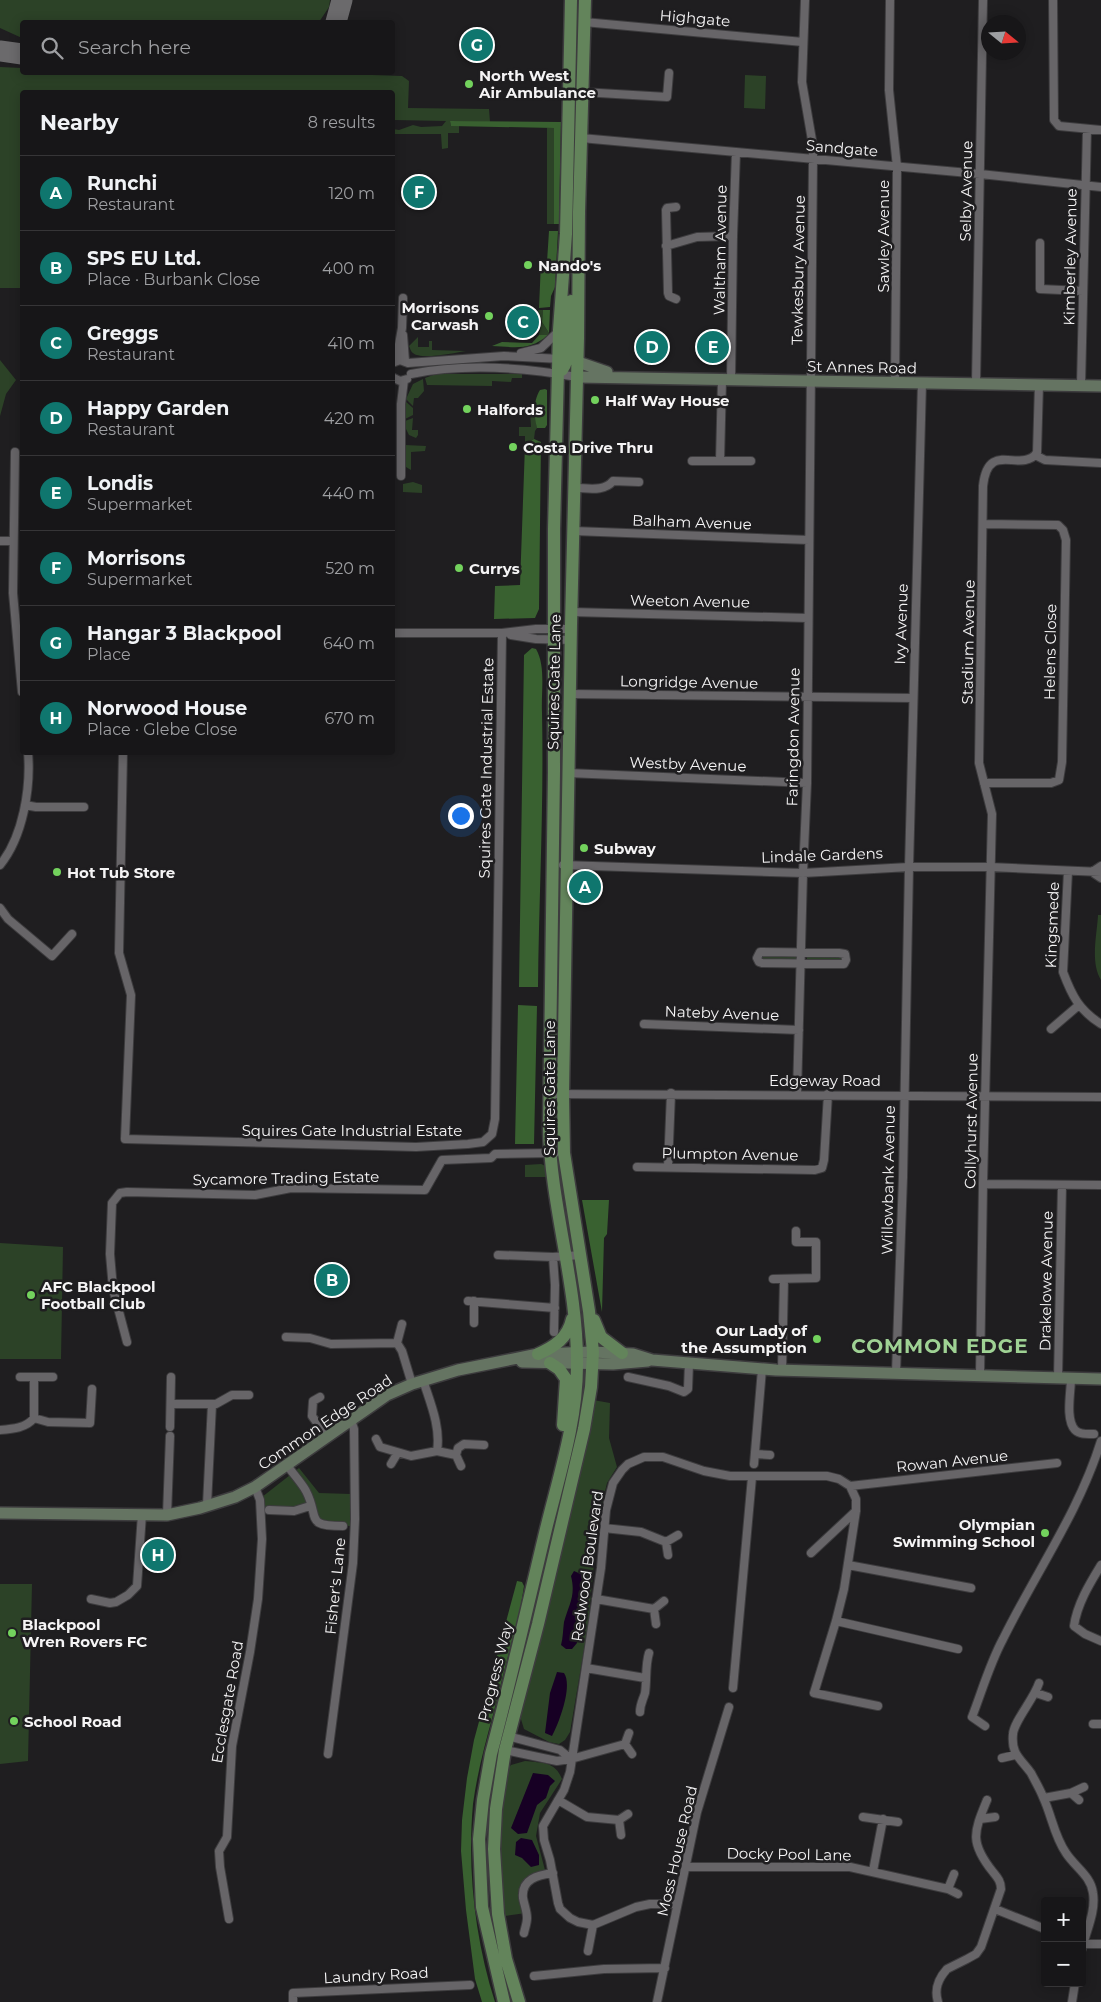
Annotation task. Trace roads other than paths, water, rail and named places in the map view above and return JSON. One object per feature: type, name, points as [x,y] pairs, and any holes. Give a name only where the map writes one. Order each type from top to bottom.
[{"type":"main road","name":"Squires Gate Lane","points":[[571,0],[566,234],[559,330],[568,360],[567,375],[575,488],[571,612],[563,1094],[564,1154],[589,1311],[593,1358]]},
{"type":"main road","name":"Squires Gate Lane","points":[[577,1358],[573,1307],[550,1153],[549,1094],[554,544],[563,484],[567,375],[579,212],[584,0]]},
{"type":"main road","name":"St Annes Road","points":[[568,360],[624,377]]},
{"type":"main road","name":"St Annes Road","points":[[567,375],[727,380],[1101,386]]},
{"type":"main road","points":[[538,1354],[554,1347],[562,1340],[572,1322],[573,1307]]},
{"type":"main road","points":[[589,1311],[601,1337],[622,1353]]},
{"type":"main road","name":"Common Edge Road","points":[[593,1358],[622,1353],[652,1360],[762,1369],[1101,1379]]},
{"type":"main road","name":"Common Edge Road","points":[[0,1513],[167,1515],[207,1505],[255,1488],[387,1395],[418,1382],[458,1370],[538,1354],[632,1363],[652,1360]]},
{"type":"main road","name":"Common Edge Road","points":[[502,1361],[550,1363],[577,1358]]},
{"type":"main road","name":"Progress Way","points":[[504,2002],[482,1907],[479,1839],[481,1820],[488,1766],[565,1452],[576,1395],[577,1358]]},
{"type":"main road","name":"Progress Way","points":[[519,2002],[506,1959],[498,1914],[494,1849],[496,1809],[508,1742],[584,1429],[593,1358]]},
{"type":"main road","points":[[550,1363],[563,1373],[567,1384],[562,1435],[565,1452]]},
{"type":"main road","points":[[481,1820],[487,1809],[496,1755],[508,1742],[498,1727]]},
{"type":"street","name":"Tewkesbury Avenue","points":[[805,0],[802,82],[813,146],[810,381]]},
{"type":"street","name":"Sawley Avenue","points":[[890,0],[889,90],[897,167],[895,382]]},
{"type":"street","name":"Selby Avenue","points":[[976,383],[983,0]]},
{"type":"street","points":[[1053,0],[1054,120],[1059,126],[1101,130]]},
{"type":"street","name":"Highgate","points":[[584,22],[804,42]]},
{"type":"street","points":[[582,92],[667,97],[669,73]]},
{"type":"street","name":"Kimberley Avenue","points":[[1081,385],[1087,129]]},
{"type":"street","name":"Sandgate","points":[[581,138],[980,174],[1101,187]]},
{"type":"street","name":"Waltham Avenue","points":[[720,461],[727,380],[736,152]]},
{"type":"street","points":[[676,207],[670,207],[666,210],[668,292],[669,296],[676,299]]},
{"type":"street","points":[[666,246],[698,236],[733,236]]},
{"type":"street","points":[[1040,243],[1040,289],[1083,291]]},
{"type":"street","points":[[403,298],[400,362],[411,374]]},
{"type":"street","points":[[504,356],[541,348],[559,330]]},
{"type":"street","points":[[400,362],[504,356],[568,360]]},
{"type":"street","points":[[402,476],[401,404],[404,380],[411,374],[444,368],[517,367],[567,375]]},
{"type":"street","points":[[395,378],[404,380]]},
{"type":"street","name":"Faringdon Avenue","points":[[797,1094],[807,783],[810,381]]},
{"type":"street","name":"Ivy Avenue","points":[[909,867],[922,382]]},
{"type":"street","points":[[395,384],[401,404]]},
{"type":"street","points":[[1035,455],[1038,449],[1039,384]]},
{"type":"street","points":[[15,452],[18,512],[13,541],[13,593],[20,670]]},
{"type":"street","name":"Stadium Avenue","points":[[990,867],[992,814],[979,763],[984,524],[983,486],[988,467],[998,460],[1028,459],[1035,455],[1045,460],[1101,463]]},
{"type":"street","points":[[692,461],[751,461]]},
{"type":"street","points":[[575,488],[604,488],[613,481],[639,482]]},
{"type":"street","name":"Helens Close","points":[[984,524],[1058,525],[1063,530],[1066,540],[1062,762],[1059,780],[1051,783],[984,783]]},
{"type":"street","name":"Balham Avenue","points":[[574,531],[808,540]]},
{"type":"street","points":[[0,541],[13,541]]},
{"type":"street","name":"Weeton Avenue","points":[[571,612],[808,618]]},
{"type":"street","points":[[395,632],[571,634]]},
{"type":"street","name":"Squires Gate Industrial Estate","points":[[122,755],[119,953],[131,995],[125,1139],[416,1147],[483,1142],[492,1134],[495,1119],[502,633]]},
{"type":"street","name":"Longridge Avenue","points":[[570,694],[913,698]]},
{"type":"street","points":[[0,865],[13,842],[25,805],[29,786],[28,755]]},
{"type":"street","name":"Westby Avenue","points":[[568,773],[807,783]]},
{"type":"street","points":[[25,805],[36,807],[84,806]]},
{"type":"street","name":"Lindale Gardens","points":[[552,865],[803,873],[909,867],[990,867],[1101,872]]},
{"type":"street","points":[[1101,866],[1092,872],[1101,878]]},
{"type":"street","name":"Willowbank Avenue","points":[[896,1373],[903,1187],[909,867]]},
{"type":"street","name":"Collyhurst Avenue","points":[[980,1375],[990,867]]},
{"type":"street","name":"Kingsmede","points":[[1068,872],[1063,972],[1069,987],[1086,1015],[1101,1024]]},
{"type":"street","points":[[0,908],[8,919],[52,956],[72,934]]},
{"type":"street","points":[[760,952],[802,952],[845,954],[846,960],[844,964],[801,964],[762,963],[757,958],[760,952]]},
{"type":"street","points":[[1051,1029],[1079,1005]]},
{"type":"street","name":"Nateby Avenue","points":[[644,1024],[799,1030]]},
{"type":"street","points":[[668,1167],[671,1093]]},
{"type":"street","name":"Edgeway Road","points":[[549,1094],[1101,1096]]},
{"type":"street","name":"Plumpton Avenue","points":[[637,1167],[815,1170],[822,1168],[828,1094]]},
{"type":"street","points":[[550,1153],[564,1154]]},
{"type":"street","name":"Sycamore Trading Estate","points":[[127,1342],[111,1276],[111,1210],[114,1198],[120,1194],[127,1192],[255,1195],[291,1188],[425,1190],[442,1160],[491,1158],[496,1154],[550,1153]]},
{"type":"street","points":[[983,1184],[1101,1185]]},
{"type":"street","name":"Drakelowe Avenue","points":[[1058,1378],[1062,1185]]},
{"type":"street","points":[[796,1231],[796,1242],[826,1241]]},
{"type":"street","points":[[773,1279],[816,1278],[816,1242]]},
{"type":"street","points":[[498,1255],[553,1257],[581,1255]]},
{"type":"street","points":[[553,1257],[554,1332]]},
{"type":"street","points":[[782,1370],[784,1279]]},
{"type":"street","points":[[474,1323],[471,1301],[555,1308]]},
{"type":"street","points":[[402,1324],[397,1343],[418,1382],[436,1425],[437,1451]]},
{"type":"street","points":[[286,1337],[310,1338],[331,1344],[397,1343]]},
{"type":"street","points":[[327,1353],[331,1344]]},
{"type":"street","points":[[628,1377],[669,1386],[684,1392],[688,1389],[690,1363]]},
{"type":"street","points":[[754,1464],[762,1369]]},
{"type":"street","points":[[20,1377],[53,1377]]},
{"type":"street","points":[[0,1430],[22,1427],[29,1424],[34,1418],[34,1377]]},
{"type":"street","points":[[170,1427],[172,1377]]},
{"type":"street","points":[[1071,1378],[1071,1422],[1075,1430],[1081,1434],[1094,1434]]},
{"type":"street","points":[[34,1418],[48,1422],[90,1423],[92,1389]]},
{"type":"street","points":[[171,1404],[212,1404],[219,1403],[232,1395],[249,1395]]},
{"type":"street","points":[[304,1396],[316,1399],[312,1416],[327,1437]]},
{"type":"street","points":[[207,1505],[212,1404]]},
{"type":"street","name":"Fisher's Lane","points":[[328,1754],[353,1563],[355,1518],[354,1429],[351,1420]]},
{"type":"street","points":[[167,1515],[170,1436]]},
{"type":"street","points":[[376,1439],[380,1448],[397,1454],[411,1456],[437,1451],[456,1455]]},
{"type":"street","points":[[985,1726],[972,1717],[1002,1640],[1068,1521],[1092,1470],[1101,1441]]},
{"type":"street","points":[[461,1466],[456,1455],[458,1448],[464,1444],[484,1445]]},
{"type":"street","points":[[391,1464],[397,1454]]},
{"type":"street","points":[[755,1454],[770,1455]]},
{"type":"street","name":"Redwood Boulevard","points":[[593,1925],[578,1922],[560,1909],[544,1840],[543,1826],[568,1780],[612,1483],[628,1464],[644,1457],[663,1457],[714,1474],[752,1477],[826,1476],[839,1478],[850,1486]]},
{"type":"street","name":"Rowan Avenue","points":[[850,1486],[1057,1463]]},
{"type":"street","points":[[287,1465],[307,1493],[313,1515],[320,1524],[343,1526]]},
{"type":"street","points":[[733,1688],[752,1477]]},
{"type":"street","points":[[850,1486],[856,1499],[856,1511],[848,1565],[836,1621],[814,1693],[878,1706]]},
{"type":"street","name":"Ecclesgate Road","points":[[230,1919],[220,1867],[219,1851],[228,1837],[232,1746],[258,1599],[262,1539],[260,1500],[255,1488]]},
{"type":"street","points":[[269,1510],[294,1511],[310,1506]]},
{"type":"street","points":[[811,1553],[856,1511]]},
{"type":"street","points":[[91,1599],[110,1603],[116,1602],[128,1595],[137,1586],[142,1514]]},
{"type":"street","points":[[604,1528],[641,1532],[666,1542]]},
{"type":"street","points":[[666,1542],[678,1535]]},
{"type":"street","points":[[666,1542],[668,1555]]},
{"type":"street","points":[[848,1565],[971,1588]]},
{"type":"street","points":[[1101,1565],[1086,1592],[1075,1618],[1074,1626],[1085,1634],[1101,1641]]},
{"type":"street","points":[[596,1599],[654,1609],[664,1601]]},
{"type":"street","points":[[654,1609],[656,1624]]},
{"type":"street","points":[[836,1621],[958,1649]]},
{"type":"street","points":[[640,1712],[640,1705],[645,1692],[648,1653]]},
{"type":"street","points":[[586,1668],[645,1678]]},
{"type":"street","points":[[1039,1683],[1036,1694],[1013,1732],[1013,1748],[1015,1755],[1031,1774],[1044,1798],[1057,1838],[1066,1855],[1087,1877],[1097,1892],[1084,1942]]},
{"type":"street","points":[[1036,1694],[1048,1697]]},
{"type":"street","name":"Moss House Road","points":[[657,2002],[697,1812],[729,1707]]},
{"type":"street","points":[[625,1744],[629,1732]]},
{"type":"street","points":[[508,1742],[560,1750],[571,1759]]},
{"type":"street","points":[[508,1742],[557,1761],[625,1744]]},
{"type":"street","points":[[625,1744],[632,1754]]},
{"type":"street","points":[[1002,1758],[1015,1755]]},
{"type":"street","points":[[1044,1798],[1072,1792],[1084,1787]]},
{"type":"street","points":[[1072,1792],[1079,1800]]},
{"type":"street","points":[[558,1800],[587,1817],[620,1820],[628,1814]]},
{"type":"street","points":[[937,2002],[936,1986],[943,1973],[946,1969],[976,1954],[985,1940],[995,1909],[1001,1884],[987,1864],[975,1839],[987,1800]]},
{"type":"street","points":[[863,1817],[898,1822]]},
{"type":"street","points":[[980,1819],[995,1817]]},
{"type":"street","points":[[620,1820],[621,1836]]},
{"type":"street","points":[[873,1871],[883,1820]]},
{"type":"street","name":"Docky Pool Lane","points":[[686,1867],[850,1867],[948,1889],[958,1894]]},
{"type":"street","points":[[524,1934],[527,1917],[523,1896],[525,1885],[535,1877],[553,1873]]},
{"type":"street","points":[[948,1889],[954,1874]]},
{"type":"street","points":[[588,1951],[593,1925],[650,1904],[672,1904]]},
{"type":"street","points":[[995,1909],[1041,1927]]},
{"type":"street","points":[[1086,1946],[1101,1944]]},
{"type":"street","points":[[534,1976],[604,1969],[665,1968]]},
{"type":"street","name":"Laundry Road","points":[[293,2002],[293,1993],[470,1984]]},
{"type":"street","points":[[1072,2002],[1074,1987]]},
{"type":"place","name":"Hangar 3 Blackpool","points":[[477,45]]},
{"type":"place","name":"North West Air Ambulance","points":[[469,84]]},
{"type":"place","name":"Morrisons","points":[[419,192]]},
{"type":"place","name":"Nando's","points":[[528,265]]},
{"type":"place","name":"Morrisons Carwash","points":[[489,316]]},
{"type":"place","name":"Greggs","points":[[523,322]]},
{"type":"place","name":"Happy Garden","points":[[652,347]]},
{"type":"place","name":"Londis","points":[[713,347]]},
{"type":"place","name":"Half Way House","points":[[595,400]]},
{"type":"place","name":"Halfords","points":[[467,409]]},
{"type":"place","name":"Costa Drive Thru","points":[[513,447]]},
{"type":"place","name":"Currys","points":[[459,568]]},
{"type":"place","name":"Subway","points":[[584,848]]},
{"type":"place","name":"Hot Tub Store","points":[[57,872]]},
{"type":"place","name":"Runchi","points":[[585,887]]},
{"type":"place","name":"SPS EU Ltd.","points":[[332,1280]]},
{"type":"place","name":"AFC Blackpool Football Club","points":[[31,1295]]},
{"type":"place","name":"Our Lady of the Assumption","points":[[817,1339]]},
{"type":"place","name":"Olympian Swimming School","points":[[1045,1533]]},
{"type":"place","name":"Norwood House","points":[[158,1555]]},
{"type":"place","name":"Blackpool Wren Rovers FC","points":[[12,1633]]},
{"type":"place","name":"School Road","points":[[14,1721]]},
{"type":"district","name":"COMMON EDGE","points":[[940,1346]]}]
